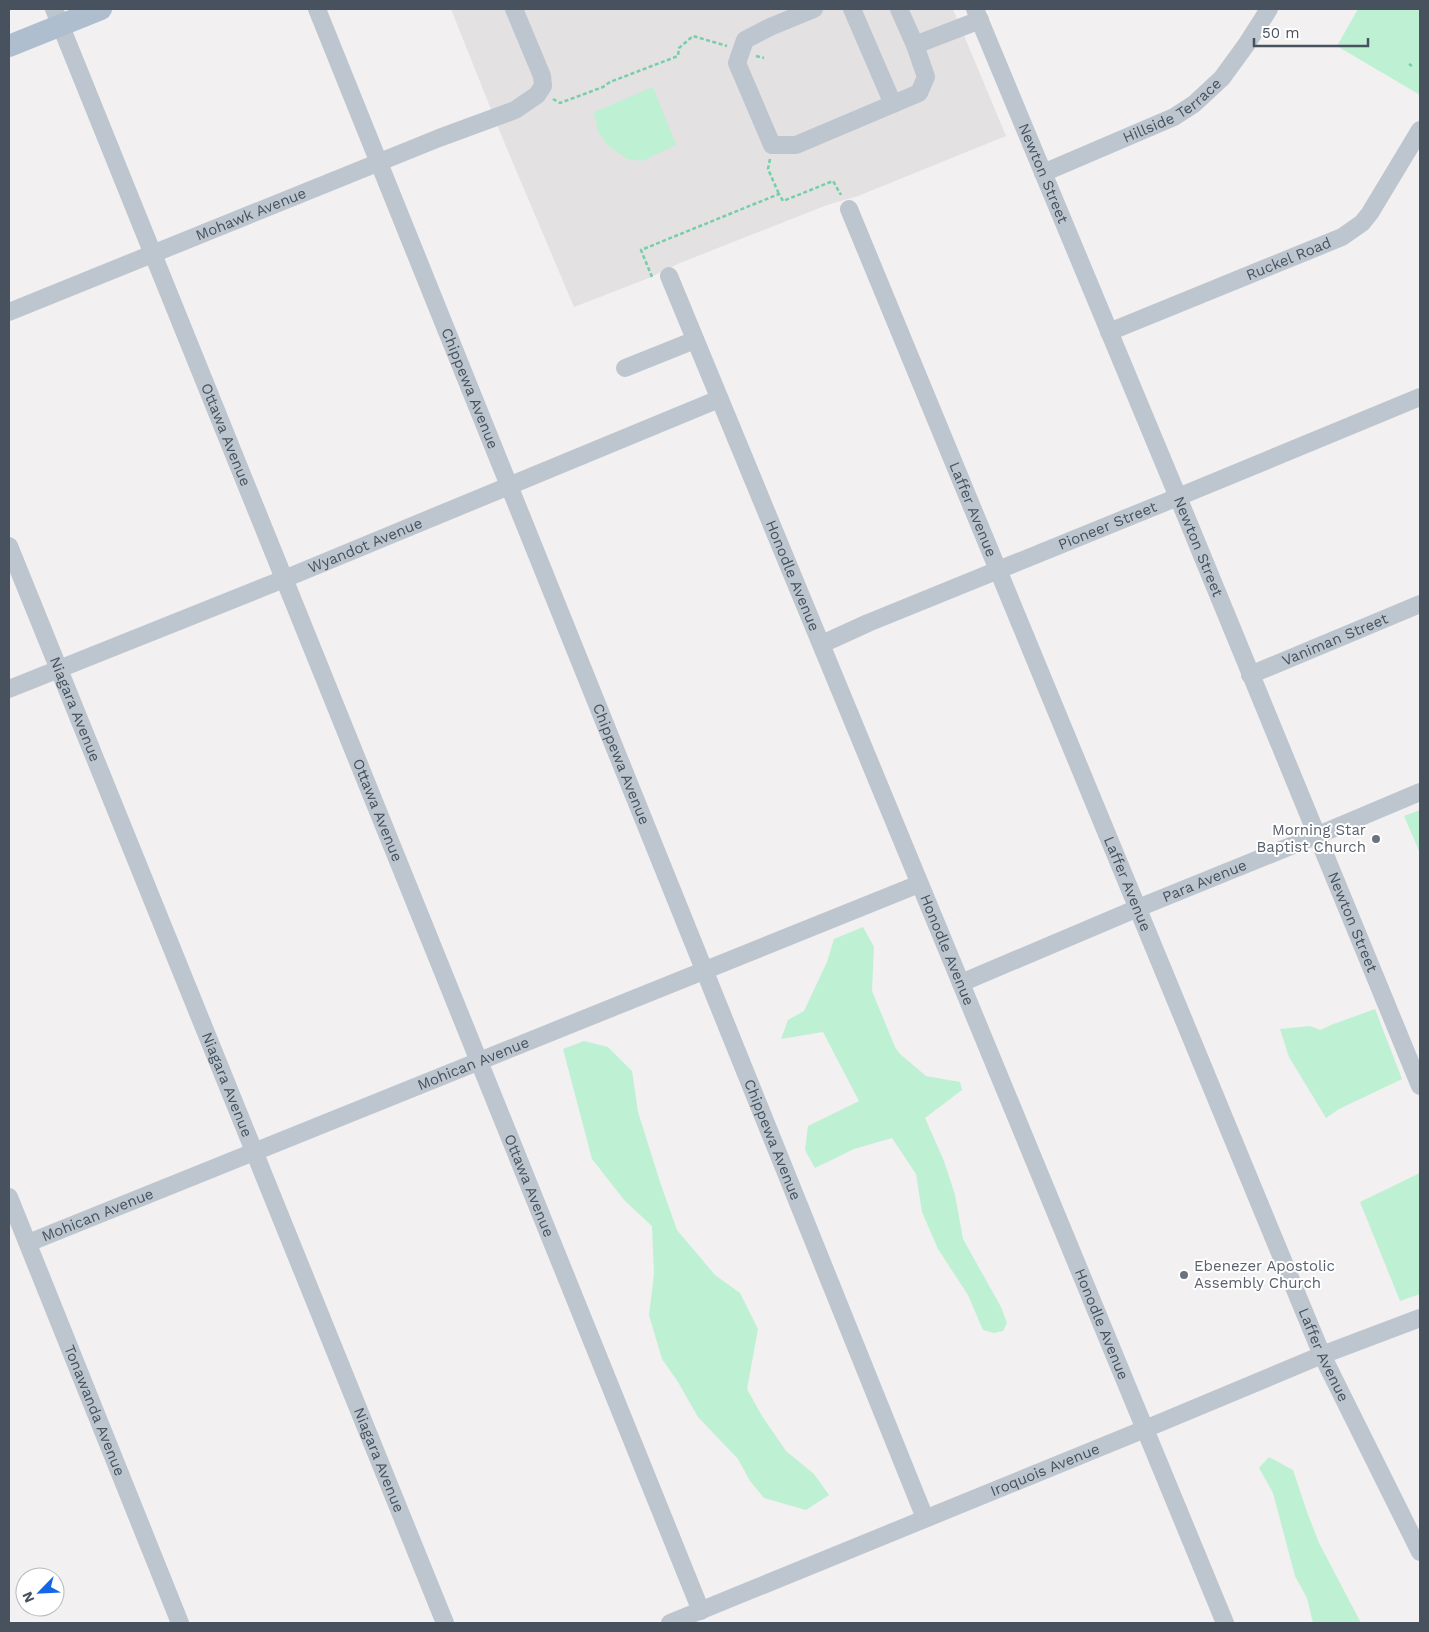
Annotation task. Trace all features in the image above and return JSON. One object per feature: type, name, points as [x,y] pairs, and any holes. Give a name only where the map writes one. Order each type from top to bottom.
[{"type":"main road","points":[[9,46],[58,17],[101,9]]},
{"type":"street","name":"Chippewa Avenue","points":[[317,9],[925,1518]]},
{"type":"street","points":[[514,9],[542,76],[543,86],[539,92]]},
{"type":"street","points":[[814,9],[770,27],[745,40],[737,63],[772,145],[796,145],[919,93],[926,77],[915,45],[899,9]]},
{"type":"street","points":[[852,9],[893,104]]},
{"type":"street","name":"Hillside Terrace","points":[[1043,173],[1174,117],[1194,104],[1222,78],[1246,46],[1269,9]]},
{"type":"street","points":[[915,45],[979,12]]},
{"type":"street","name":"Newton Street","points":[[979,12],[1043,173],[1318,835],[1420,1086]]},
{"type":"street","name":"Ottawa Avenue","points":[[58,17],[152,255],[701,1611]]},
{"type":"street","name":"Mohawk Avenue","points":[[9,312],[440,138],[515,110],[537,96],[539,92]]},
{"type":"street","name":"Ruckel Road","points":[[1109,332],[1342,237],[1352,231],[1370,213],[1420,130]]},
{"type":"street","name":"Laffer Avenue","points":[[845,202],[1322,1354],[1420,1552]]},
{"type":"street","name":"Honodle Avenue","points":[[661,276],[695,340],[1225,1623]]},
{"type":"street","points":[[625,368],[695,340]]},
{"type":"street","name":"Pioneer Street","points":[[822,644],[868,623],[1420,397]]},
{"type":"street","name":"Wyandot Avenue","points":[[9,689],[284,579],[719,399]]},
{"type":"street","name":"Niagara Avenue","points":[[9,546],[445,1623]]},
{"type":"street","name":"Vaniman Street","points":[[1250,675],[1420,604]]},
{"type":"street","name":"Para Avenue","points":[[961,983],[1420,792]]},
{"type":"street","name":"Mohican Avenue","points":[[28,1243],[919,884]]},
{"type":"street","name":"Tonawanda Avenue","points":[[9,1197],[180,1623]]},
{"type":"street","name":"Iroquois Avenue","points":[[670,1623],[1145,1429],[1322,1354],[1420,1318]]},
{"type":"path","points":[[539,92],[560,103],[586,94],[610,82],[678,56],[679,48],[693,36],[764,58]]},
{"type":"path","points":[[772,145],[768,170],[783,201],[833,181],[845,202]]},
{"type":"path","points":[[661,276],[641,250],[779,194]]},
{"type":"shaded area","points":[[451,9],[953,9],[1006,136],[858,196],[827,205],[680,263],[649,278],[574,307],[502,137]]},
{"type":"green space","points":[[1358,9],[1420,9],[1420,95],[1337,46]]},
{"type":"green space","points":[[653,87],[676,145],[642,161],[627,159],[607,145],[598,131],[594,112]]},
{"type":"green space","points":[[1420,810],[1420,853],[1404,816]]},
{"type":"green space","points":[[863,927],[874,947],[872,991],[895,1047],[900,1054],[926,1076],[960,1082],[962,1090],[925,1118],[944,1161],[955,1195],[963,1239],[1001,1307],[1007,1323],[1003,1331],[994,1333],[983,1330],[968,1295],[938,1249],[922,1212],[916,1174],[892,1138],[854,1149],[815,1168],[805,1150],[808,1126],[859,1101],[823,1032],[781,1039],[788,1020],[804,1011],[827,962],[834,939]]},
{"type":"green space","points":[[1375,1009],[1402,1079],[1339,1109],[1326,1118],[1289,1057],[1280,1029],[1310,1026],[1320,1030]]},
{"type":"green space","points":[[584,1041],[608,1047],[632,1071],[638,1112],[677,1230],[715,1275],[740,1293],[758,1329],[747,1389],[762,1416],[786,1451],[814,1474],[829,1495],[806,1510],[764,1498],[750,1481],[738,1459],[698,1417],[662,1359],[649,1315],[654,1274],[652,1226],[625,1201],[592,1159],[563,1049]]},
{"type":"green space","points":[[1420,1173],[1420,1294],[1400,1301],[1360,1202]]},
{"type":"green space","points":[[1269,1457],[1293,1470],[1319,1543],[1361,1623],[1313,1623],[1307,1598],[1295,1576],[1273,1493],[1259,1468]]},
{"type":"place","name":"Morning Star Baptist Church","points":[[1376,839]]},
{"type":"place","name":"Ebenezer Apostolic Assembly Church","points":[[1184,1275]]}]
